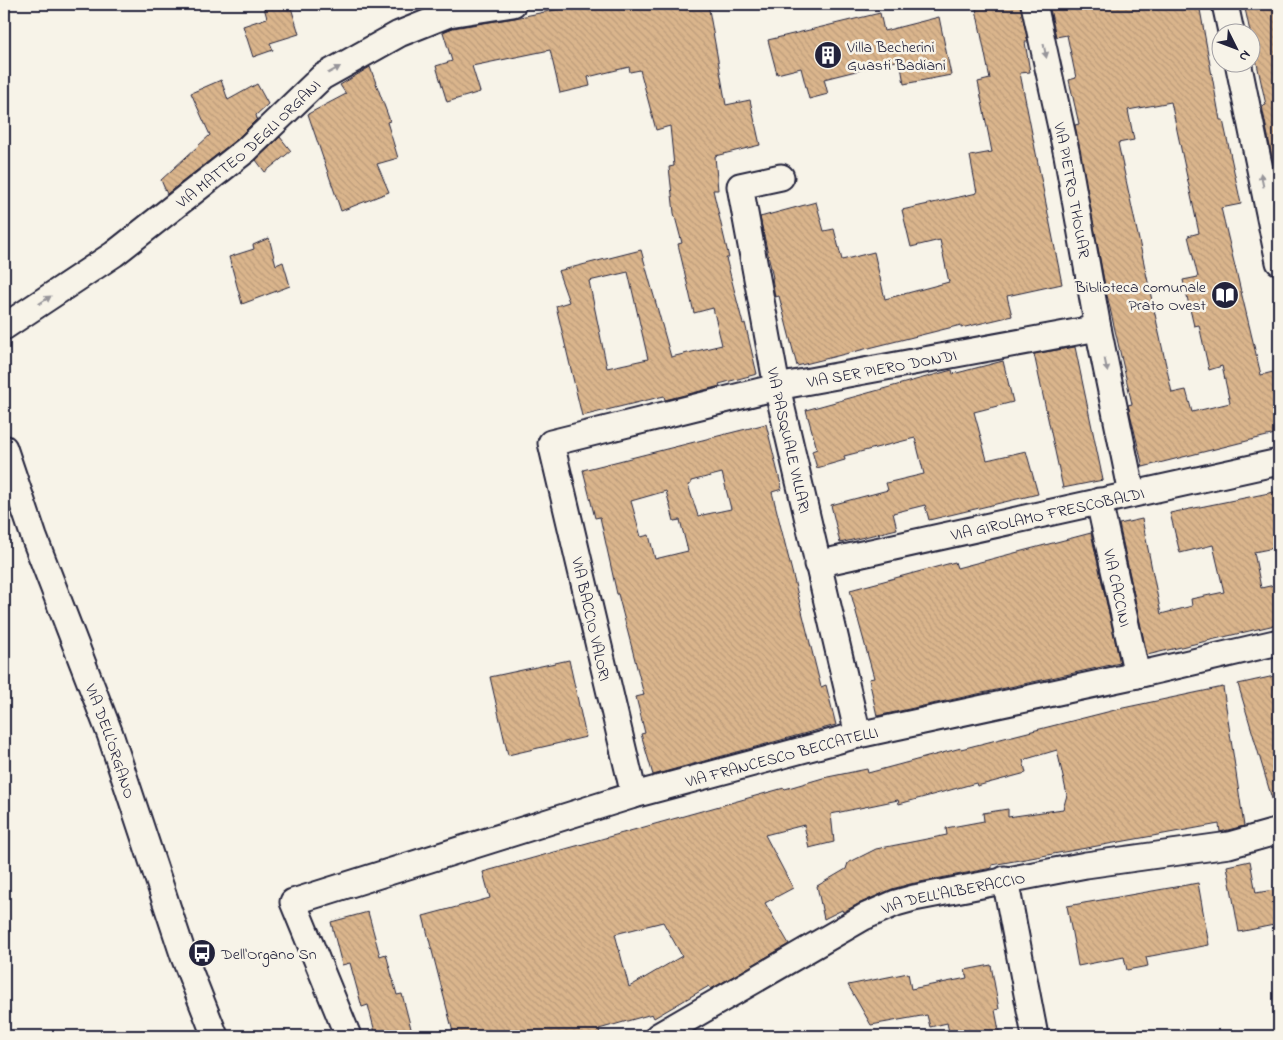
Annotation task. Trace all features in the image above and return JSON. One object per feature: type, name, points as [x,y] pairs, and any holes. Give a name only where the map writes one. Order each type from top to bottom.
[{"type":"street","name":"VIA MATTEO DEGLI ORGANI","points":[[4,326],[114,254],[246,150],[322,77],[399,34],[449,14],[513,4]]},
{"type":"street","name":"VIA PIETRO THOUAR","points":[[1034,4],[1067,155],[1098,328],[1132,494]]},
{"type":"street","points":[[1225,4],[1229,22]]},
{"type":"street","points":[[1240,72],[1279,262]]},
{"type":"street","name":"VIA PASQUALE VILLARI","points":[[781,177],[740,186],[777,387],[858,735]]},
{"type":"street","name":"VIA SER PIERO DONDI","points":[[551,443],[777,387],[1098,328]]},
{"type":"street","name":"VIA BACCIO VALORI","points":[[551,443],[634,795]]},
{"type":"street","name":"VIA DELL'ORGANO","points":[[4,448],[34,537],[110,734],[184,956],[215,1036]]},
{"type":"street","name":"VIA GIROLAMO FRESCOBALDI","points":[[817,564],[1279,462]]},
{"type":"street","name":"VIA CACCINI","points":[[1100,501],[1137,675]]},
{"type":"street","name":"VIA FRANCESCO BECCATELLI","points":[[348,1036],[293,902],[634,795],[858,735],[1137,675],[1279,642]]},
{"type":"street","name":"VIA DELL'ALBERACCIO","points":[[658,1036],[881,908],[914,898],[1005,879],[1086,865],[1229,845],[1279,831]]},
{"type":"street","points":[[1005,879],[1035,1036]]},
{"type":"building","points":[[263,4],[290,4],[299,34],[270,43],[273,50],[253,57],[243,26],[267,18]]},
{"type":"building","points":[[584,4],[708,4],[726,105],[750,100],[760,145],[715,156],[718,190],[713,190],[729,258],[726,258],[743,324],[745,323],[757,374],[665,400],[664,396],[582,416],[556,306],[569,302],[558,271],[641,250],[671,357],[722,345],[713,308],[694,313],[678,244],[682,243],[674,213],[669,167],[674,166],[670,126],[656,130],[640,70],[630,72],[629,67],[588,77],[590,86],[560,93],[550,50],[472,66],[480,92],[447,102],[436,66],[452,61],[443,32],[453,28]],"holes":[[[628,272],[648,359],[607,368],[589,281]]]},
{"type":"building","points":[[975,4],[1020,4],[1028,42],[1025,42],[1030,72],[1020,73],[1062,284],[1007,296],[1012,316],[961,328],[961,325],[797,366],[779,296],[775,297],[773,278],[760,217],[816,202],[824,231],[834,229],[842,260],[874,252],[885,299],[949,282],[940,240],[911,247],[902,210],[977,193],[970,156],[992,152],[978,82],[990,79]]},
{"type":"building","points":[[1049,4],[1199,4],[1220,120],[1223,120],[1241,204],[1221,208],[1261,375],[1273,372],[1279,400],[1279,433],[1143,467],[1128,405],[1132,404],[1106,291],[1075,125],[1079,124],[1069,80],[1076,78],[1067,35],[1056,37]],"holes":[[[1171,102],[1199,233],[1188,236],[1198,277],[1183,280],[1194,326],[1199,325],[1209,370],[1222,366],[1230,403],[1192,412],[1186,390],[1172,393],[1118,143],[1134,140],[1128,110]]]},
{"type":"building","points":[[1244,4],[1279,4],[1279,162],[1273,162],[1262,106],[1266,105],[1259,72],[1260,22],[1248,22]]},
{"type":"building","name":"Villa Becherini Guasti Badiani","points":[[880,13],[884,31],[939,17],[951,75],[904,84],[900,60],[824,79],[828,94],[809,99],[801,68],[777,74],[768,40]]},
{"type":"building","points":[[370,67],[390,121],[387,122],[398,158],[377,164],[389,192],[341,211],[308,114],[346,94],[340,85]]},
{"type":"building","points":[[221,80],[228,100],[257,84],[268,104],[256,115],[257,119],[237,139],[167,194],[161,180],[210,135],[191,93]]},
{"type":"building","points":[[280,137],[291,151],[265,172],[256,160]]},
{"type":"building","points":[[269,238],[276,265],[283,262],[290,286],[242,304],[229,257],[254,249],[253,245]]},
{"type":"building","points":[[1075,347],[1103,480],[1063,488],[1034,354]]},
{"type":"building","points":[[1003,361],[1013,402],[974,412],[987,460],[1026,451],[1038,494],[929,520],[925,505],[893,513],[897,529],[840,543],[831,505],[888,490],[886,483],[924,474],[915,438],[844,456],[845,460],[817,468],[812,451],[817,449],[806,410],[952,370],[953,374]]},
{"type":"building","points":[[766,424],[782,489],[772,492],[821,687],[826,685],[836,725],[653,775],[641,734],[645,733],[636,697],[644,695],[617,594],[600,517],[595,518],[583,470]],"holes":[[[722,473],[731,509],[698,516],[688,485],[691,484],[691,481]],[[666,491],[674,521],[680,520],[688,551],[655,559],[649,535],[641,537],[631,501]]]},
{"type":"building","points":[[1279,491],[1279,547],[1254,552],[1261,588],[1279,584],[1279,624],[1147,655],[1119,524],[1142,519],[1161,614],[1192,606],[1191,599],[1224,592],[1213,545],[1180,553],[1170,513]]},
{"type":"building","points":[[1091,533],[1120,663],[877,716],[869,679],[874,678],[850,590],[955,562],[957,568]]},
{"type":"building","points":[[569,660],[586,737],[508,755],[490,677]]},
{"type":"building","points":[[1279,675],[1279,718],[1276,733],[1279,746],[1279,808],[1275,809],[1238,684]]},
{"type":"building","points":[[1223,687],[1244,826],[1220,832],[1219,824],[992,865],[992,868],[892,889],[824,919],[817,886],[846,869],[848,863],[876,849],[947,835],[946,828],[984,821],[983,813],[1008,809],[1008,817],[1063,809],[1067,795],[1057,750],[1023,760],[1026,773],[977,786],[976,783],[899,804],[898,800],[831,814],[834,842],[809,848],[804,825],[765,835],[793,888],[765,903],[789,944],[711,989],[709,986],[654,1018],[652,1014],[599,1029],[600,1036],[454,1036],[423,916],[490,898],[483,872],[823,778],[867,769],[868,773],[1123,708]],"holes":[[[663,922],[682,956],[629,987],[615,934]]]},
{"type":"building","points":[[1250,861],[1256,893],[1279,889],[1279,924],[1239,932],[1227,866]]},
{"type":"building","points":[[1198,883],[1209,945],[1146,957],[1148,966],[1127,970],[1124,957],[1078,966],[1067,906]]},
{"type":"building","points":[[368,912],[380,956],[386,954],[397,995],[402,994],[413,1036],[376,1036],[368,1005],[362,1007],[350,963],[342,965],[331,922]]},
{"type":"building","points":[[991,965],[999,1009],[995,1010],[1000,1036],[950,1036],[947,1023],[930,1027],[927,1015],[871,1025],[848,985],[908,973],[911,989],[967,978],[965,970]]},
{"type":"place","name":"Villa Becherini Guasti Badiani","points":[[828,55]]},
{"type":"place","name":"Biblioteca comunale Prato Ovest","points":[[1225,295]]},
{"type":"place","name":"Dell'Organo Sn","points":[[202,953]]}]
